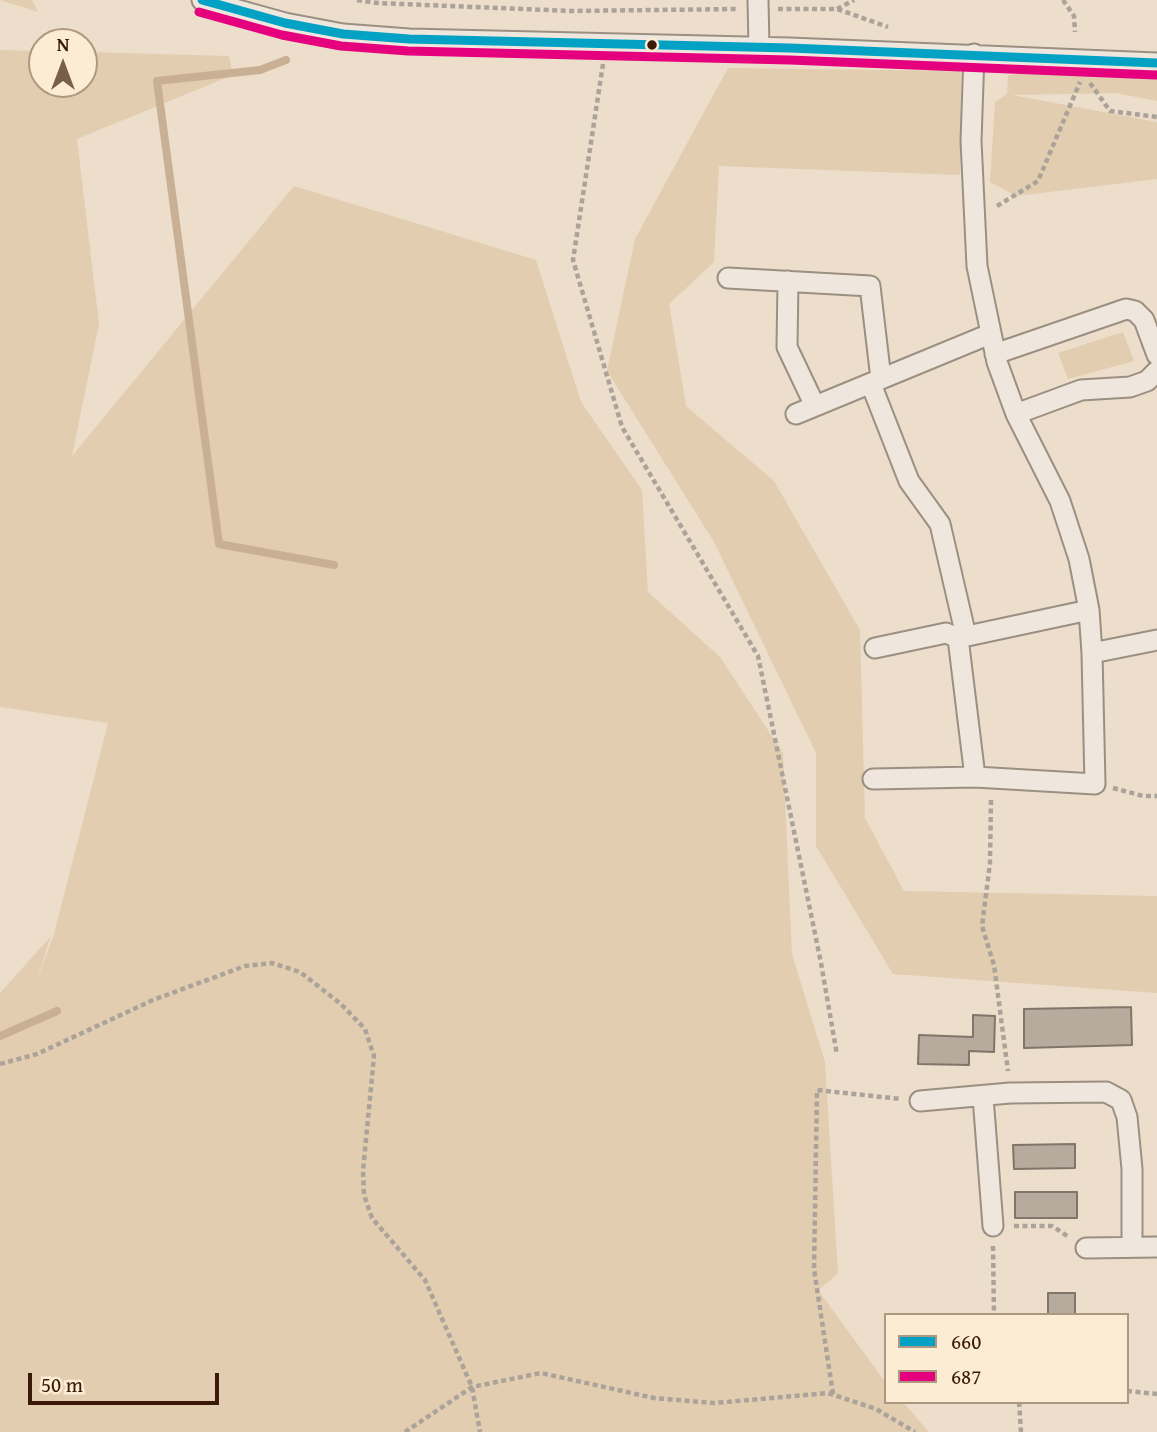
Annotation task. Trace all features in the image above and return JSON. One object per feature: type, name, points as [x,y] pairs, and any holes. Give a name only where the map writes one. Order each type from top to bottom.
[{"type":"street","points":[[202,0],[285,23],[343,33],[409,39],[759,47],[1157,63]]},
{"type":"street","points":[[758,0],[759,47]]},
{"type":"street","points":[[873,779],[983,777],[1095,784],[1092,653],[1079,559],[1060,501],[1016,414],[995,354],[977,266],[971,141],[974,54]]},
{"type":"street","points":[[728,278],[870,286],[876,381],[909,481],[940,524],[962,637],[983,777]]},
{"type":"street","points":[[788,281],[787,347],[815,406]]},
{"type":"street","points":[[995,354],[1126,309],[1135,312],[1144,320],[1157,355]]},
{"type":"street","points":[[796,414],[990,334]]},
{"type":"street","points":[[1016,414],[1081,390],[1130,387],[1147,381],[1157,371]]},
{"type":"street","points":[[875,648],[946,633],[962,637],[1088,610]]},
{"type":"street","points":[[1092,653],[1157,640]]},
{"type":"street","points":[[920,1101],[1010,1093],[1107,1092],[1121,1100],[1127,1117],[1132,1169],[1132,1247]]},
{"type":"street","points":[[983,1097],[993,1226]]},
{"type":"street","points":[[1086,1248],[1157,1247]]},
{"type":"path","points":[[837,9],[854,0]]},
{"type":"path","points":[[1063,0],[1074,16],[1075,32]]},
{"type":"path","points":[[606,44],[573,260],[622,427],[758,656],[821,963],[837,1055]]},
{"type":"path","points":[[975,219],[1038,181],[1083,74],[1110,111],[1157,117]]},
{"type":"path","points":[[983,777],[990,863],[982,926],[994,965],[1010,1093]]},
{"type":"path","points":[[1095,784],[1143,796],[1157,796]]},
{"type":"path","points":[[0,1064],[37,1054],[153,1000],[245,966],[272,962],[300,972],[341,1004],[365,1029],[374,1056],[363,1171],[364,1195],[372,1217],[425,1280],[472,1387],[480,1432]]},
{"type":"path","points":[[833,1395],[814,1269],[817,1090],[920,1101]]},
{"type":"path","points":[[994,1313],[993,1226],[1052,1226],[1086,1248]]},
{"type":"path","points":[[405,1432],[472,1387],[541,1373],[654,1398],[702,1402],[828,1394],[876,1409],[915,1432]]},
{"type":"path","points":[[1129,1391],[1157,1394]]},
{"type":"path","points":[[1019,1404],[1021,1432]]},
{"type":"shaded area","points":[[0,0],[32,0],[38,12]]},
{"type":"shaded area","points":[[0,50],[28,51],[28,98],[98,98],[98,52],[229,56],[233,75],[77,139],[99,324],[72,456],[294,186],[536,260],[581,402],[642,490],[648,592],[720,657],[783,753],[792,954],[825,1062],[838,1274],[818,1290],[884,1380],[884,1404],[905,1404],[929,1432],[0,1432],[0,993],[51,936],[36,983],[54,934],[108,723],[0,707]]},
{"type":"shaded area","points":[[728,68],[961,71],[960,175],[719,166],[714,262],[669,304],[686,406],[774,481],[860,630],[865,818],[904,891],[1157,896],[1157,993],[893,974],[816,846],[816,753],[714,542],[607,371],[635,239]]},
{"type":"shaded area","points":[[1033,70],[1157,78],[1157,101],[1116,93],[1012,95],[1157,122],[1157,179],[1016,196],[990,182],[995,102],[1007,94],[1008,76]]},
{"type":"shaded area","points":[[1123,332],[1134,361],[1068,379],[1058,353]]},
{"type":"building","points":[[1131,1007],[1132,1045],[1024,1048],[1024,1009]]},
{"type":"building","points":[[973,1015],[995,1016],[994,1052],[969,1051],[969,1065],[918,1064],[919,1035],[973,1037]]},
{"type":"building","points":[[1075,1144],[1075,1168],[1014,1169],[1013,1145]]},
{"type":"building","points":[[1015,1192],[1077,1192],[1077,1218],[1015,1218]]},
{"type":"building","points":[[1048,1293],[1075,1293],[1075,1313],[1048,1313]]},
{"type":"waterway","points":[[286,60],[260,70],[157,81],[219,544],[334,565]]},
{"type":"waterway","points":[[0,1036],[57,1011]]},
{"type":"transit line","name":"660","points":[[202,0],[285,23],[343,34],[409,39],[790,48],[1157,63]]},
{"type":"transit line","name":"687","points":[[199,12],[282,35],[341,46],[408,51],[790,60],[1156,75]]}]
